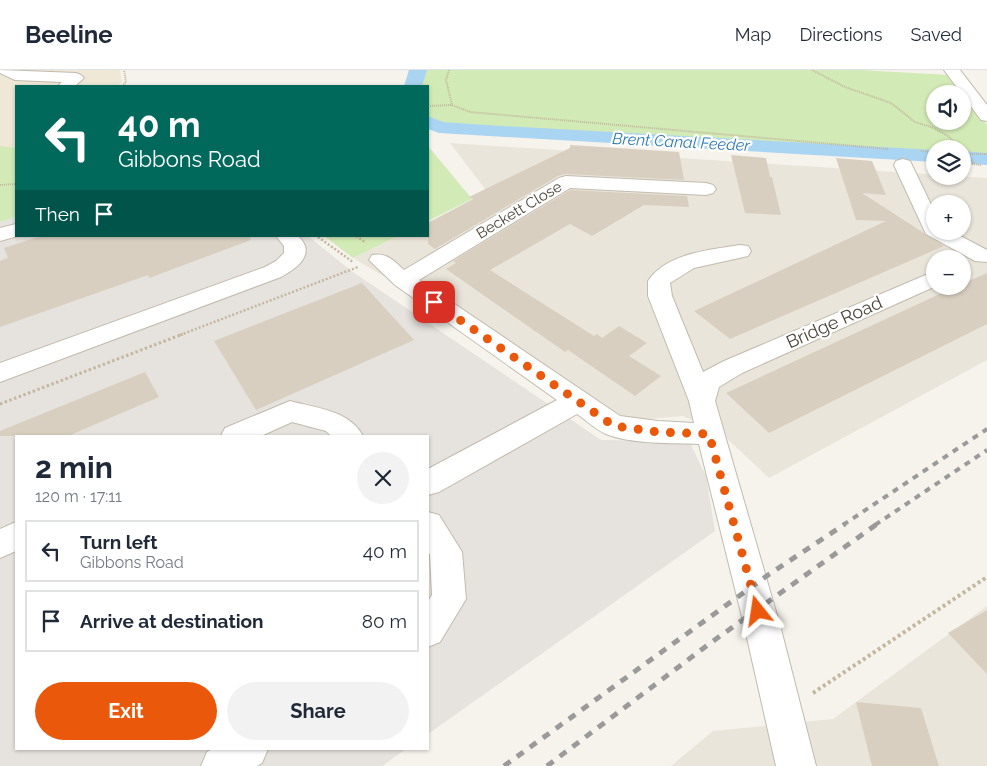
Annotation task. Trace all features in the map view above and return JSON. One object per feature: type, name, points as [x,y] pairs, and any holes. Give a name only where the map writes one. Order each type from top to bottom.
[{"type":"street","points":[[5,70],[15,75],[76,78],[67,85]]},
{"type":"street","points":[[952,70],[987,116]]},
{"type":"street","points":[[904,155],[933,230],[985,256]]},
{"type":"street","name":"Beckett Close","points":[[403,280],[566,182],[706,189]]},
{"type":"street","points":[[0,235],[15,230]]},
{"type":"street","points":[[0,372],[273,272],[284,266],[294,256],[295,245],[287,237]]},
{"type":"street","points":[[740,251],[689,262],[669,270],[659,281],[660,296],[702,401],[709,434],[763,629],[796,766]]},
{"type":"street","points":[[971,262],[985,256]]},
{"type":"street","points":[[380,260],[403,280],[576,402],[614,426],[658,432],[709,434]]},
{"type":"street","name":"Bridge Road","points":[[702,401],[707,382],[733,366],[926,282]]},
{"type":"street","points":[[429,483],[576,402]]},
{"type":"street","points":[[237,435],[290,411],[335,423],[347,435]]},
{"type":"street","points":[[429,527],[446,552],[449,599],[429,629]]},
{"type":"street","points":[[0,544],[15,536]]},
{"type":"street","points":[[222,766],[246,750]]},
{"type":"path","points":[[123,85],[126,82],[124,70]]},
{"type":"path","points":[[449,70],[446,80],[452,105]]},
{"type":"path","points":[[812,70],[845,87],[891,103],[915,122],[934,128],[952,140]]},
{"type":"path","points":[[429,106],[452,105],[470,112],[486,115],[904,155],[926,153]]},
{"type":"path","points":[[971,154],[987,154]]},
{"type":"path","points":[[971,160],[974,164]]},
{"type":"path","points":[[971,164],[982,165]]},
{"type":"path","points":[[0,187],[15,184]]},
{"type":"path","points":[[318,237],[352,262],[380,260]]},
{"type":"path","points":[[0,404],[380,260]]},
{"type":"path","points":[[804,698],[987,577]]},
{"type":"shaded area","points":[[0,70],[120,70],[122,82],[118,85],[15,85],[15,152],[0,163]]},
{"type":"shaded area","points":[[450,143],[926,174],[926,185],[971,185],[971,177],[987,178],[987,360],[769,478],[722,434],[683,416],[627,421],[353,258],[396,237],[429,237],[429,222],[488,193]]},
{"type":"shaded area","points":[[15,217],[15,237],[309,237],[350,270],[601,440],[689,441],[706,476],[715,531],[429,733],[429,435],[15,435],[15,750],[405,750],[382,766],[0,766],[0,222]]},
{"type":"shaded area","points":[[987,606],[987,766],[671,766],[713,731],[833,719]]},
{"type":"green space","points":[[423,70],[860,70],[949,75],[957,85],[926,85],[926,130],[971,130],[971,104],[987,125],[987,161],[971,160],[971,140],[926,140],[926,158],[434,130],[429,121],[429,85],[418,85]]},
{"type":"green space","points":[[0,146],[15,148],[15,217],[0,222]]},
{"type":"green space","points":[[429,147],[472,199],[429,220]]},
{"type":"green space","points":[[325,237],[396,237],[353,258]]},
{"type":"building","points":[[570,145],[679,152],[684,180],[565,174],[558,176],[435,249],[428,244],[429,222],[473,199],[469,197],[570,148]]},
{"type":"building","points":[[731,155],[766,158],[781,215],[745,213]]},
{"type":"building","points":[[836,158],[872,161],[886,195],[862,193],[926,234],[926,240],[935,240],[944,246],[935,250],[926,250],[926,254],[730,339],[694,311],[886,221],[856,220]]},
{"type":"building","points":[[570,190],[687,196],[689,207],[644,205],[592,236],[570,224],[490,270],[594,336],[597,334],[602,338],[619,326],[647,343],[629,356],[661,376],[635,396],[568,350],[565,352],[446,269],[456,263],[453,261]]},
{"type":"building","points":[[38,237],[250,237],[251,240],[149,278],[148,275],[0,327],[0,261],[8,258],[4,248]]},
{"type":"building","points":[[987,273],[987,324],[769,433],[726,393],[938,295],[971,295],[971,280]]},
{"type":"building","points":[[362,283],[414,340],[256,410],[214,341]]},
{"type":"building","points":[[145,372],[159,397],[70,435],[0,436],[0,431]]},
{"type":"building","points":[[987,610],[987,674],[948,633]]},
{"type":"building","points":[[856,702],[921,708],[939,766],[872,766]]},
{"type":"waterway","name":"Brent Canal Feeder","points":[[413,85],[418,70]]},
{"type":"waterway","name":"Brent Canal Feeder","points":[[429,122],[439,127],[485,131],[926,156]]},
{"type":"waterway","name":"Brent Canal Feeder","points":[[971,158],[987,159]]},
{"type":"railway","points":[[843,525],[987,429]]},
{"type":"railway","points":[[875,525],[987,450]]},
{"type":"railway","points":[[504,766],[768,575],[845,524]]},
{"type":"railway","points":[[547,766],[709,644],[877,524]]},
{"type":"route","points":[[434,302],[576,402],[614,426],[658,432],[709,434],[758,611]]}]
